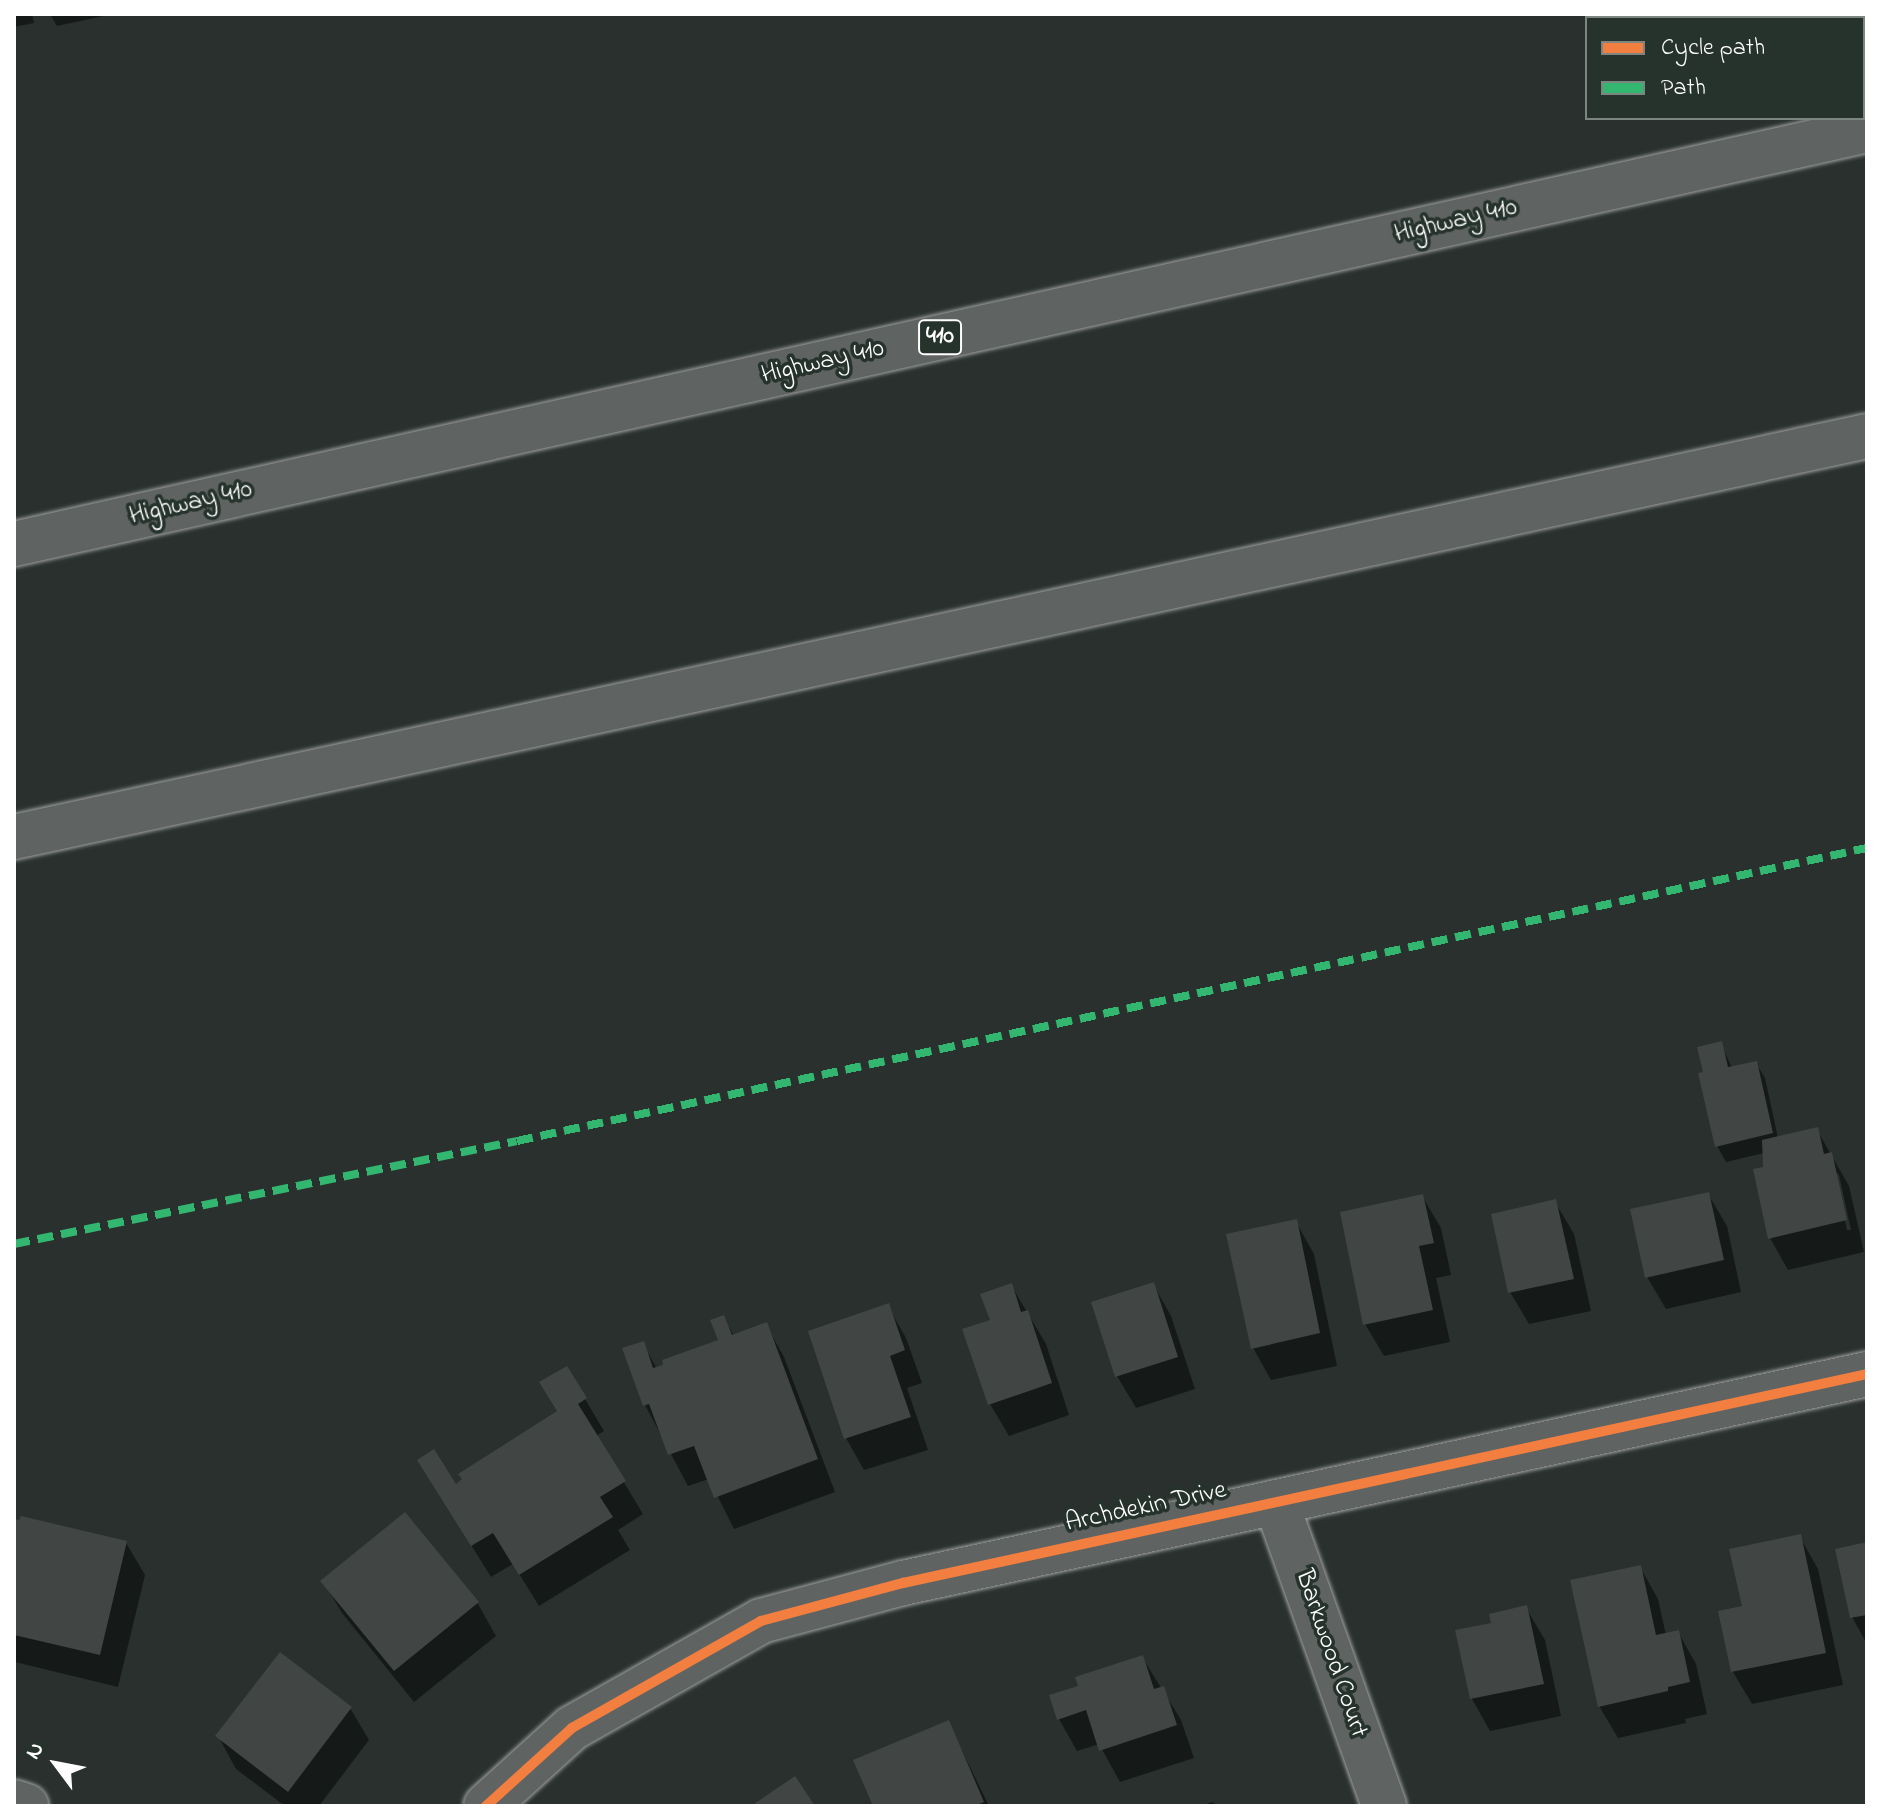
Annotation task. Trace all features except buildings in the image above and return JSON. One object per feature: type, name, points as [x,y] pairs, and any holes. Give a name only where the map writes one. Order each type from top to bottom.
[{"type":"main road","name":"Highway 410","points":[[14,544],[1867,130]]},
{"type":"main road","points":[[14,837],[1867,436]]},
{"type":"main road","name":"Archdekin Drive","points":[[486,1806],[572,1728],[761,1621],[903,1583],[1867,1374]]},
{"type":"main road","name":"Barkwood Court","points":[[1276,1502],[1384,1806]]},
{"type":"main road","points":[[14,1802],[26,1806]]},
{"type":"marked path","points":[[14,1244],[517,1141],[1867,848]]},
{"type":"cycle path","points":[[486,1806],[572,1728],[761,1621],[903,1583],[1867,1374]]}]
